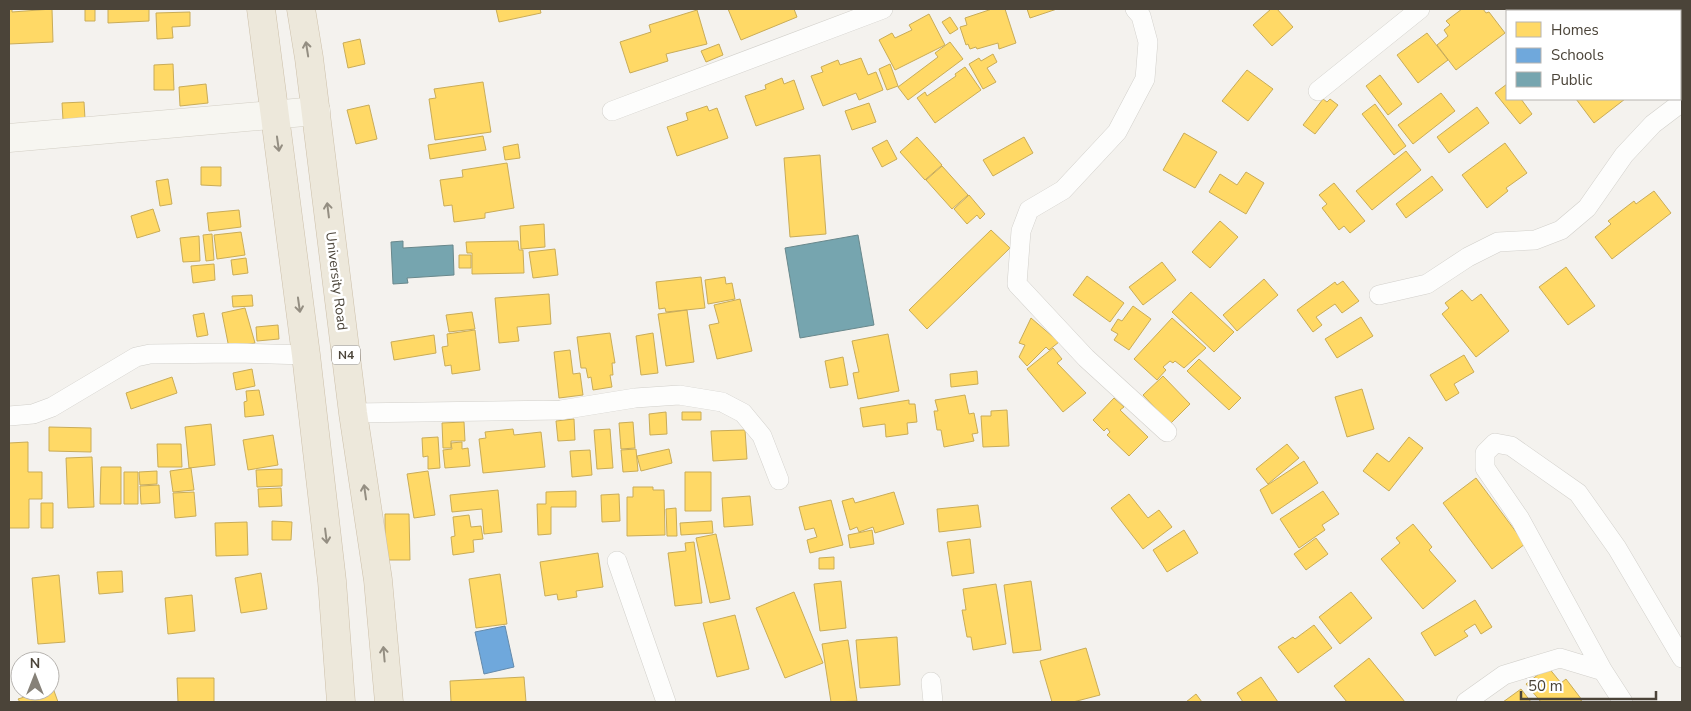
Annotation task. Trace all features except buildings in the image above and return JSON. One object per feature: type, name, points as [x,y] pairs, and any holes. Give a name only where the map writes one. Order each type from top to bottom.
[{"type":"highway","points":[[261,9],[306,356],[332,581],[341,702]]},
{"type":"highway","name":"University Road","points":[[301,9],[316,111],[353,413],[378,580],[388,702]]},
{"type":"street","points":[[612,111],[883,9]]},
{"type":"street","points":[[1135,9],[1141,16],[1148,42],[1145,79],[1118,132],[1063,190],[1029,210],[1021,231],[1017,284],[1086,358],[1167,432]]},
{"type":"street","points":[[1318,91],[1420,9]]},
{"type":"street","points":[[1380,295],[1427,284],[1468,257],[1498,242],[1535,240],[1561,230],[1587,208],[1624,155],[1653,124],[1682,102]]},
{"type":"street","points":[[9,138],[316,111]]},
{"type":"street","points":[[9,416],[33,414],[52,407],[136,357],[150,354],[235,352],[306,356]]},
{"type":"street","points":[[353,413],[561,410],[635,398],[679,395],[722,402],[743,413],[762,436],[779,480]]},
{"type":"street","points":[[1623,702],[1603,671],[1520,519],[1485,468],[1485,453],[1495,443],[1511,446],[1578,493],[1617,548],[1682,658]]},
{"type":"street","points":[[617,561],[666,702]]},
{"type":"street","points":[[1466,702],[1504,675],[1560,658],[1603,671]]},
{"type":"street","points":[[931,682],[933,702]]}]
